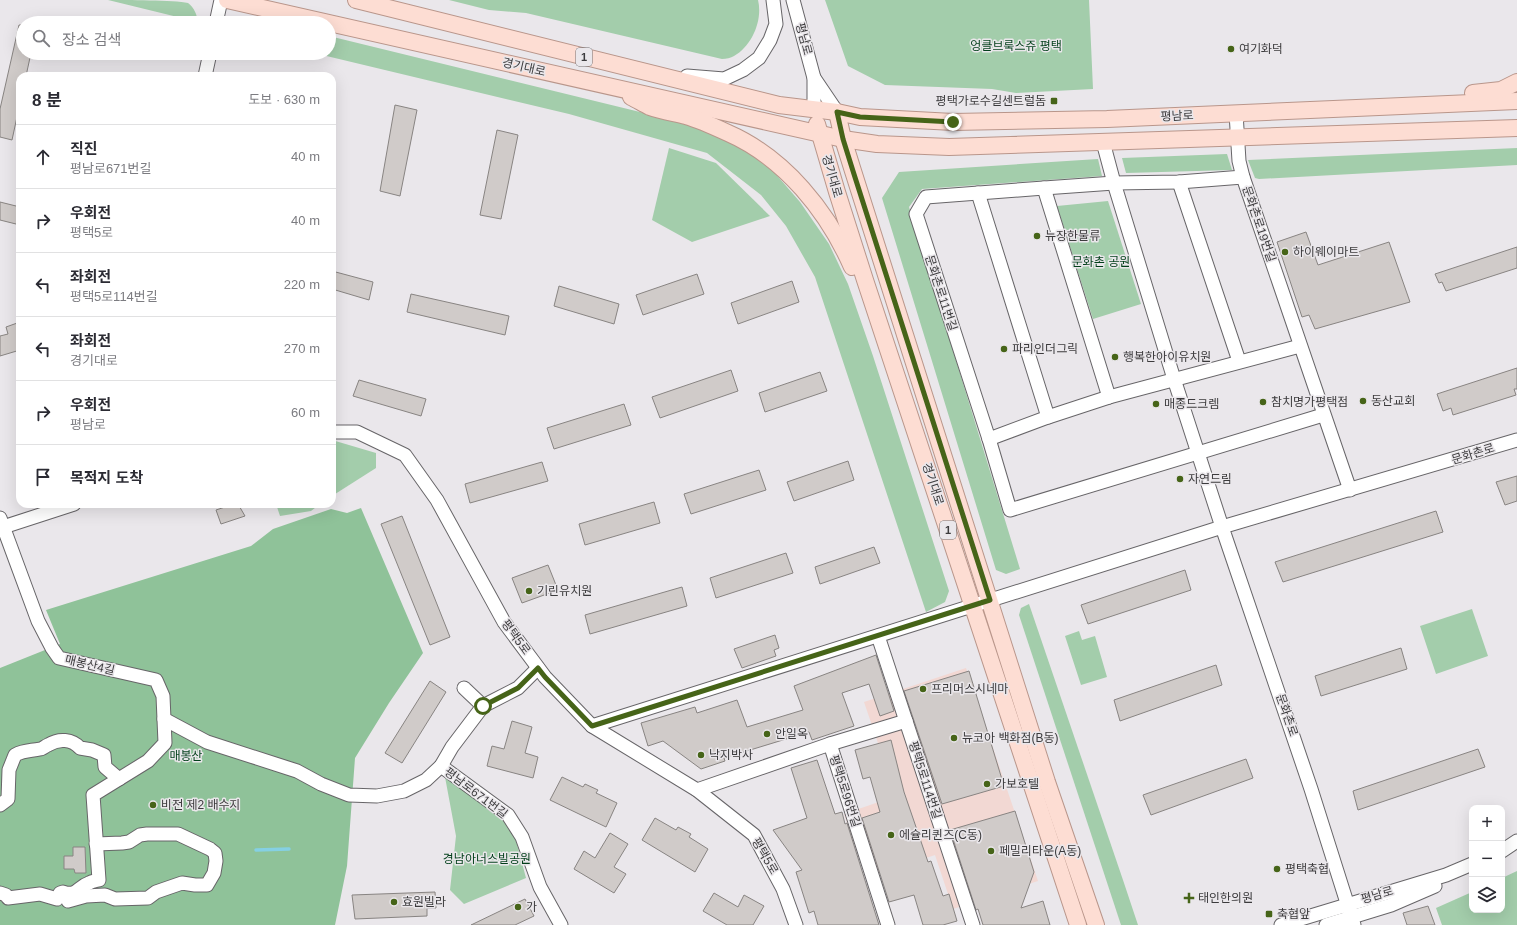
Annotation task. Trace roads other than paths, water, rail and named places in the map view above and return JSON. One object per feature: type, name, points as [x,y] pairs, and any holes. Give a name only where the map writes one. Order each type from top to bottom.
[{"type":"main road","name":"경기대로","points":[[227,0],[298,16]]},
{"type":"main road","name":"경기대로","points":[[356,0],[779,105],[837,112],[843,139],[1078,925]]},
{"type":"main road","name":"경기대로","points":[[336,24],[843,139]]},
{"type":"main road","points":[[1348,108],[1390,96],[1476,93],[1501,90],[1517,82]]},
{"type":"main road","points":[[610,86],[650,107],[688,117],[729,133],[767,155],[792,177],[817,207],[845,252],[881,326]]},
{"type":"main road","name":"평남로","points":[[837,112],[860,117],[953,122],[1107,119],[1517,101]]},
{"type":"main road","name":"경기대로","points":[[814,110],[837,192],[881,326],[1047,782],[1096,925]]},
{"type":"main road","name":"평남로","points":[[843,139],[877,144],[949,147],[1517,128]]},
{"type":"street","points":[[218,16],[221,0]]},
{"type":"street","points":[[642,71],[724,79],[743,70],[759,58],[770,40],[776,24],[773,0]]},
{"type":"street","name":"평남로","points":[[793,0],[814,78]]},
{"type":"street","points":[[205,72],[208,60]]},
{"type":"street","points":[[814,78],[814,110]]},
{"type":"street","points":[[814,78],[837,112]]},
{"type":"street","points":[[1236,113],[1239,161],[1243,177]]},
{"type":"street","points":[[1103,142],[1114,184],[1174,379],[1222,527]]},
{"type":"street","name":"문화촌로19번길","points":[[1114,184],[1179,182],[1243,177],[1323,415],[1350,490]]},
{"type":"street","points":[[1179,182],[1239,361]]},
{"type":"street","name":"문화촌로11번길","points":[[1114,184],[926,197],[916,214],[989,439],[1010,510],[1198,452]]},
{"type":"street","points":[[1044,188],[1109,397]]},
{"type":"street","points":[[978,193],[1048,417]]},
{"type":"street","points":[[989,439],[1048,417],[1109,397],[1239,361],[1300,346]]},
{"type":"street","points":[[1198,452],[1323,415]]},
{"type":"street","name":"평택5로","points":[[336,432],[357,432],[405,455],[437,500],[504,622],[545,677],[592,726],[697,790],[754,835],[783,889],[796,925]]},
{"type":"street","name":"문화촌로","points":[[981,603],[1222,527],[1517,440]]},
{"type":"street","points":[[1,524],[59,508]]},
{"type":"street","name":"매봉산4길","points":[[1,524],[32,605],[52,648],[59,658],[156,680],[162,696],[164,719]]},
{"type":"street","name":"문화촌로","points":[[1222,527],[1312,789],[1353,921]]},
{"type":"street","points":[[592,726],[981,603]]},
{"type":"street","name":"평택5로114번길","points":[[878,636],[972,925]]},
{"type":"street","name":"평남로671번길","points":[[538,668],[518,688],[483,706],[452,747],[441,766],[508,815],[522,837],[540,887],[561,925]]},
{"type":"street","points":[[464,688],[483,706]]},
{"type":"street","points":[[164,719],[207,742],[297,772],[321,784],[349,795],[378,796],[404,791],[426,780],[441,766]]},
{"type":"street","points":[[57,899],[60,893],[63,892],[74,894],[89,883],[99,880],[93,795],[148,761],[165,743],[164,719]]},
{"type":"street","points":[[830,744],[906,721]]},
{"type":"street","points":[[0,805],[8,798],[9,770],[15,755],[29,750],[42,749],[53,742],[60,740],[70,741],[80,748],[92,750],[104,755],[106,767],[119,779]]},
{"type":"street","name":"평택5로96번길","points":[[697,790],[830,744],[888,925]]},
{"type":"street","points":[[0,893],[6,895],[8,898],[40,894],[57,899],[59,904],[86,896],[105,896],[115,899],[148,898],[156,892],[182,883],[207,885],[214,873],[216,856],[212,850],[198,844],[192,839],[178,834],[147,834],[140,835],[129,842],[96,844]]},
{"type":"street","points":[[1505,849],[1517,841]]},
{"type":"street","points":[[1505,856],[1517,850]]},
{"type":"street","name":"평남로","points":[[1281,925],[1446,876],[1469,865]]},
{"type":"street","points":[[1326,925],[1353,921],[1469,871]]},
{"type":"waterway","points":[[256,850],[289,849]]},
{"type":"place","name":"여기화덕","points":[[1231,49]]},
{"type":"place","name":"평택가로수길센트럴돔","points":[[1054,101]]},
{"type":"place","name":"뉴장한물류","points":[[1037,236]]},
{"type":"place","name":"하이웨이마트","points":[[1285,252]]},
{"type":"place","name":"파리인더그릭","points":[[1004,349]]},
{"type":"place","name":"행복한아이유치원","points":[[1115,357]]},
{"type":"place","name":"동산교회","points":[[1363,401]]},
{"type":"place","name":"참치명가평택점","points":[[1263,402]]},
{"type":"place","name":"매종드크렘","points":[[1156,404]]},
{"type":"place","name":"자연드림","points":[[1180,479]]},
{"type":"place","name":"기린유치원","points":[[529,591]]},
{"type":"place","name":"프리머스시네마","points":[[923,689]]},
{"type":"place","name":"안일옥","points":[[767,734]]},
{"type":"place","name":"뉴코아 백화점(B동)","points":[[954,738]]},
{"type":"place","name":"낙지박사","points":[[701,755]]},
{"type":"place","name":"가보호텔","points":[[987,784]]},
{"type":"place","name":"비전 제2 배수지","points":[[153,805]]},
{"type":"place","name":"에슐리퀸즈(C동)","points":[[891,835]]},
{"type":"place","name":"페밀리타운(A동)","points":[[991,851]]},
{"type":"place","name":"평택축협","points":[[1277,869]]},
{"type":"place","name":"태인한의원","points":[[1189,898]]},
{"type":"place","name":"효원빌라","points":[[394,902]]},
{"type":"place","name":"가","points":[[518,907]]},
{"type":"place","name":"축협앞","points":[[1269,914]]},
{"type":"park label","name":"엉클브룩스쥬 평택","points":[[1016,46]]},
{"type":"park label","name":"문화촌 공원","points":[[1101,262]]},
{"type":"park label","name":"매봉산","points":[[186,756]]},
{"type":"park label","name":"경남아너스빌공원","points":[[487,859]]}]
